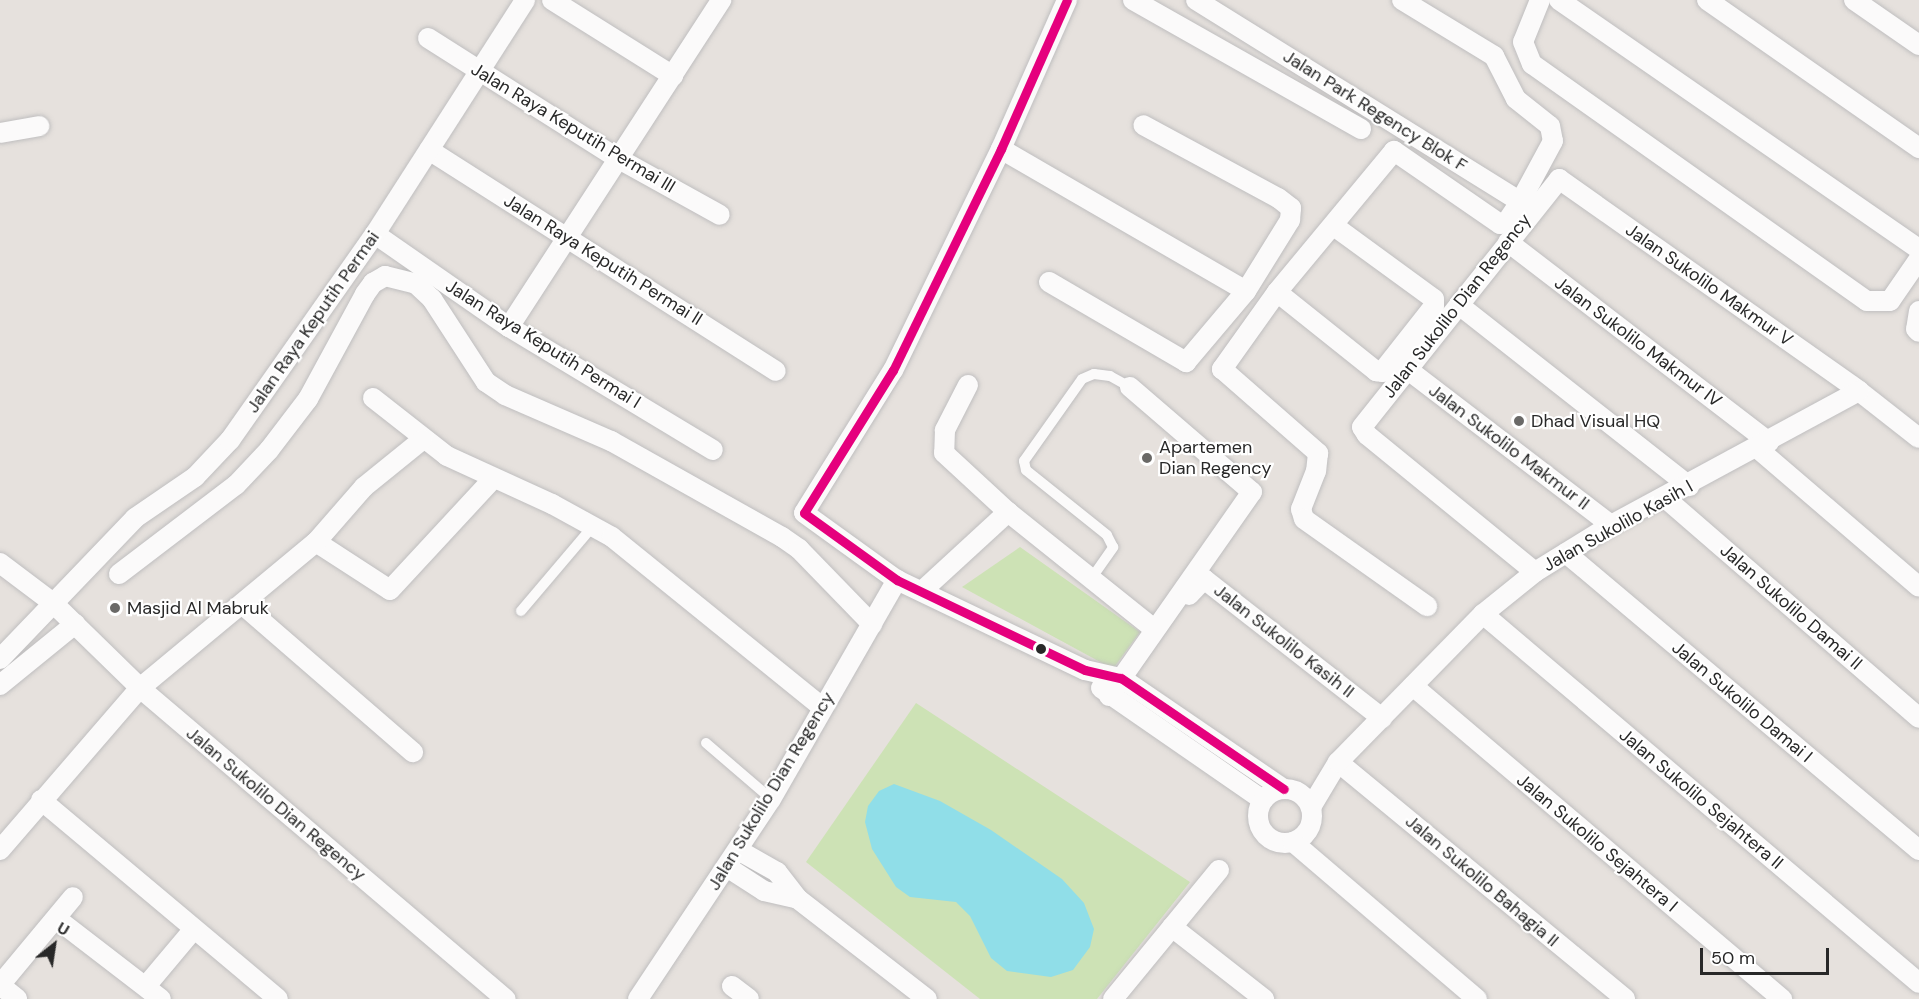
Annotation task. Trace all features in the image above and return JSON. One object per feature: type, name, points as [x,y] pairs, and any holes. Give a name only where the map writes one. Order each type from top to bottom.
[{"type":"street","name":"Jalan Raya Keputih Permai","points":[[0,659],[135,518],[213,462],[375,234],[525,0]]},
{"type":"street","points":[[552,0],[673,76]]},
{"type":"street","points":[[509,327],[722,0]]},
{"type":"street","points":[[1067,0],[1001,149],[893,370],[804,513],[897,580],[1085,670],[1121,678],[1287,796],[1310,829],[1293,842]]},
{"type":"street","points":[[1133,0],[1361,129]]},
{"type":"street","name":"Jalan Park Regency Blok F","points":[[1196,0],[1520,202]]},
{"type":"street","points":[[1394,150],[1492,219],[1504,224],[1520,202],[1554,135],[1546,120],[1509,91],[1499,62],[1402,0]]},
{"type":"street","points":[[1540,0],[1522,42],[1532,64],[1867,301],[1890,301],[1919,260]]},
{"type":"street","points":[[1559,0],[1919,249]]},
{"type":"street","points":[[1707,0],[1919,148]]},
{"type":"street","points":[[1854,0],[1919,45]]},
{"type":"street","name":"Jalan Raya Keputih Permai III","points":[[428,38],[619,159],[720,215]]},
{"type":"street","points":[[1049,282],[1186,362],[1246,291],[1290,220],[1291,208],[1143,125]]},
{"type":"street","points":[[0,133],[39,126]]},
{"type":"street","points":[[1407,131],[1334,226],[1277,292],[1223,365],[1223,372],[1316,448],[1318,463],[1301,509],[1304,519],[1427,606]]},
{"type":"street","points":[[1001,149],[1246,291]]},
{"type":"street","name":"Jalan Raya Keputih Permai II","points":[[429,150],[776,370]]},
{"type":"street","name":"Jalan Sukolilo Dian Regency","points":[[1535,572],[1367,435],[1364,422],[1559,179]]},
{"type":"street","name":"Jalan Sukolilo Makmur V","points":[[1559,179],[1858,391],[1919,438]]},
{"type":"street","points":[[1277,292],[1376,371],[1382,372],[1434,306],[1434,299],[1334,226]]},
{"type":"street","name":"Jalan Raya Keputih Permai I","points":[[375,234],[509,327],[713,450]]},
{"type":"street","name":"Jalan Sukolilo Makmur IV","points":[[1508,242],[1763,445],[1919,587]]},
{"type":"street","points":[[119,574],[236,484],[269,450],[308,399],[365,294],[373,283],[386,276],[416,284],[432,299],[480,373],[505,395],[611,441],[782,537],[799,549],[872,624]]},
{"type":"street","points":[[1459,305],[1689,486]]},
{"type":"street","points":[[1919,311],[1916,329],[1919,332]]},
{"type":"street","name":"Jalan Sukolilo Makmur II","points":[[1407,369],[1611,525]]},
{"type":"street","points":[[968,385],[945,430],[944,453],[1008,512],[1091,579],[1158,621]]},
{"type":"street","name":"Jalan Sukolilo Kasih II","points":[[1109,696],[1158,621],[1251,490],[1130,387]]},
{"type":"street","name":"Jalan Sukolilo Kasih I","points":[[1287,796],[1333,768],[1483,614],[1535,572],[1611,525],[1689,486],[1858,391]]},
{"type":"street","points":[[373,398],[422,440],[492,480],[594,525],[822,707]]},
{"type":"street","points":[[0,850],[40,800],[140,688],[243,605],[316,542],[364,487],[422,440]]},
{"type":"street","points":[[316,542],[390,590],[492,480]]},
{"type":"street","name":"Jalan Sukolilo Damai II","points":[[1664,497],[1919,718]]},
{"type":"street","points":[[922,591],[1008,512]]},
{"type":"street","name":"Jalan Sukolilo Damai I","points":[[1566,553],[1919,850]]},
{"type":"street","name":"Jalan Sukolilo Dian Regency","points":[[0,563],[53,603],[140,688],[505,999]]},
{"type":"street","name":"Jalan Sukolilo Kasih II","points":[[1158,621],[1175,614],[1199,579],[1204,579],[1382,718]]},
{"type":"street","name":"Jalan Sukolilo Dian Regency","points":[[638,999],[771,799],[897,580]]},
{"type":"street","points":[[243,605],[413,752]]},
{"type":"street","name":"Jalan Sukolilo Sejahtera II","points":[[1483,614],[1919,983]]},
{"type":"street","points":[[0,685],[75,624]]},
{"type":"street","points":[[1085,670],[1109,696],[1287,796]]},
{"type":"street","name":"Jalan Sukolilo Sejahtera I","points":[[1413,686],[1782,999]]},
{"type":"street","name":"Jalan Sukolilo Kasih I","points":[[1287,796],[1333,768]]},
{"type":"street","name":"Jalan Sukolilo Bahagia II","points":[[1333,768],[1625,999]]},
{"type":"street","points":[[1287,796],[1258,810],[1263,832],[1271,840],[1293,842],[1477,999]]},
{"type":"street","points":[[40,800],[278,999]]},
{"type":"street","points":[[738,850],[777,872],[798,899],[927,999]]},
{"type":"street","points":[[727,867],[764,891],[798,899]]},
{"type":"street","points":[[1113,999],[1219,870]]},
{"type":"street","points":[[17,999],[0,985],[73,897]]},
{"type":"street","points":[[57,919],[153,993],[193,930]]},
{"type":"street","points":[[1173,927],[1264,999]]},
{"type":"street","points":[[732,986],[749,999]]},
{"type":"lane","points":[[1091,579],[1113,547],[1107,535],[1026,470],[1024,461],[1082,379],[1094,374],[1110,376],[1130,387]]},
{"type":"lane","points":[[521,611],[594,525]]},
{"type":"lane","points":[[706,743],[771,799]]},
{"type":"green space","points":[[1020,547],[1140,632],[1113,669],[962,587]]},
{"type":"green space","points":[[916,703],[1190,882],[1097,999],[980,999],[806,862]]},
{"type":"water","points":[[894,784],[940,801],[991,830],[1062,879],[1084,903],[1094,929],[1090,947],[1073,970],[1051,977],[1007,971],[991,958],[970,916],[956,902],[910,897],[896,887],[872,849],[865,822],[868,806],[879,791]]},
{"type":"transit line","points":[[1067,0],[1001,149],[893,370],[804,513],[897,580],[1085,670],[1121,678],[1284,789]]},
{"type":"place","name":"Dhad Visual HQ","points":[[1519,421]]},
{"type":"place","name":"Apartemen Dian Regency","points":[[1147,458]]},
{"type":"place","name":"Masjid Al Mabruk","points":[[115,608]]}]
